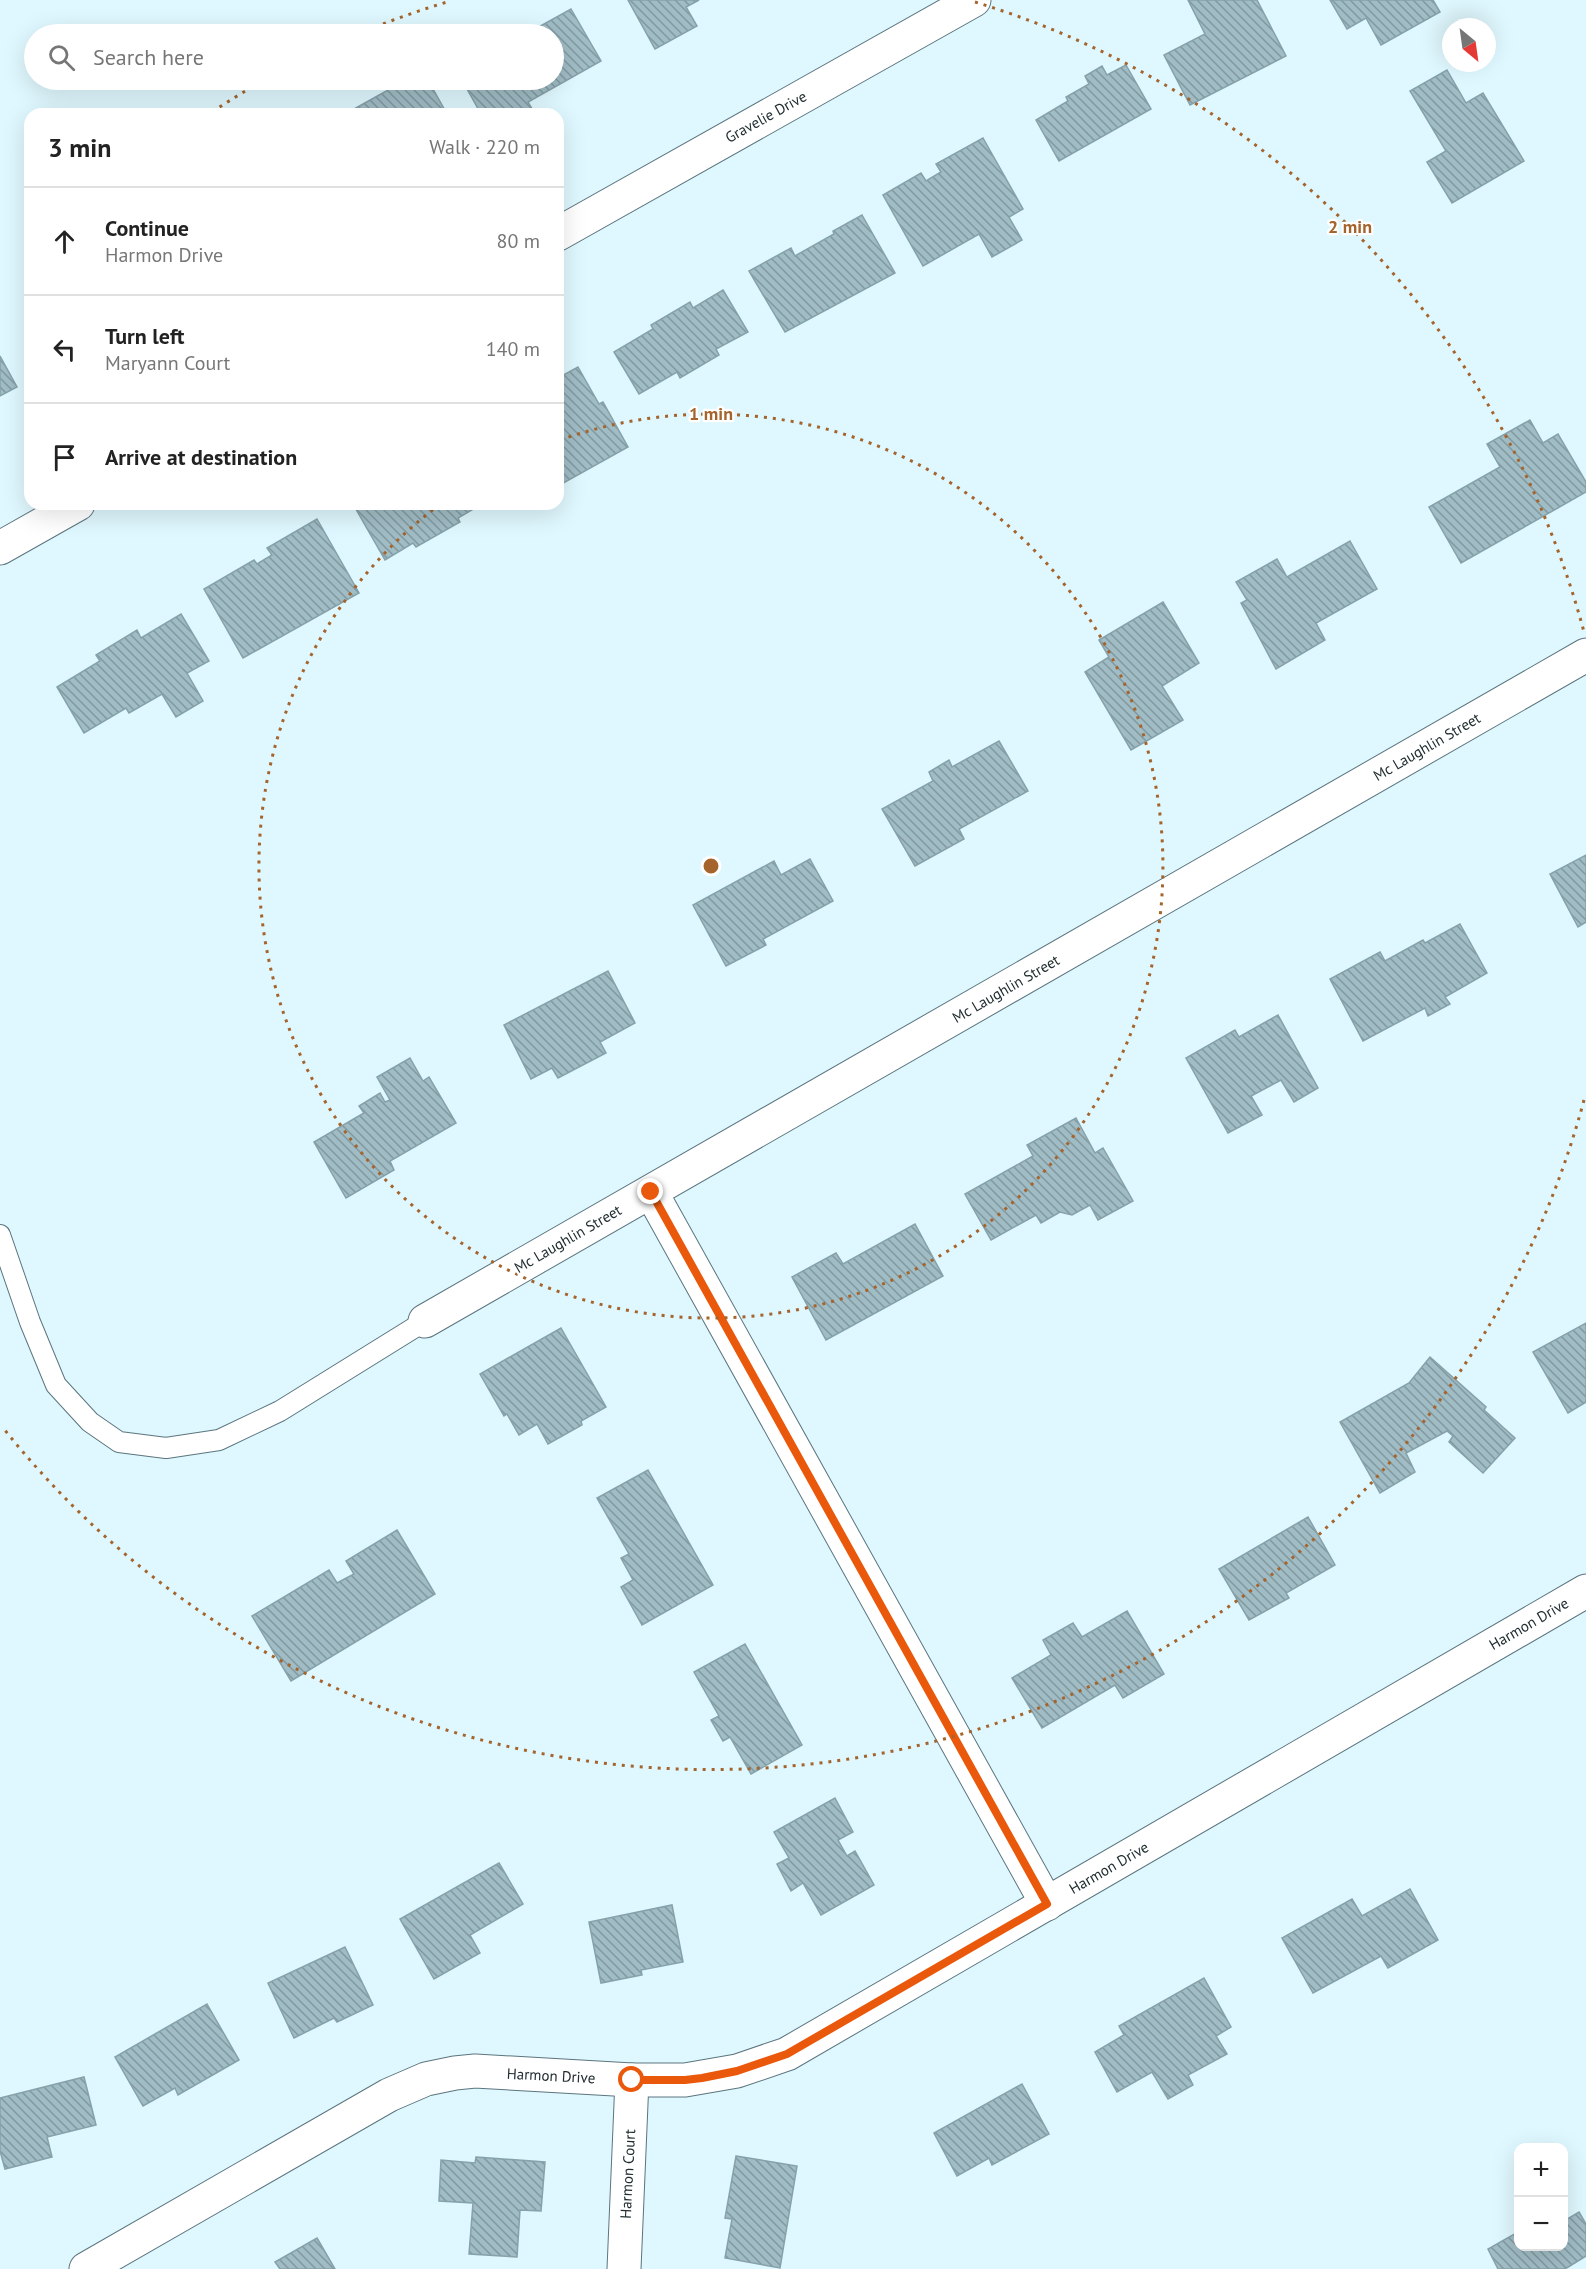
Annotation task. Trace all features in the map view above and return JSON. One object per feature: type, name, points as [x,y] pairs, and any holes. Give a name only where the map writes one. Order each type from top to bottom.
[{"type":"street","name":"Gravelie Drive","points":[[564,231],[974,0]]},
{"type":"street","points":[[0,548],[67,510]]},
{"type":"street","name":"Mc Laughlin Street","points":[[425,1321],[1586,655]]},
{"type":"street","points":[[651,1192],[1047,1904]]},
{"type":"street","name":"Harmon Drive","points":[[86,2269],[389,2095],[426,2079],[475,2072],[632,2080],[685,2080],[737,2071],[787,2054],[1586,1591]]},
{"type":"street","name":"Harmon Court","points":[[624,2269],[632,2080]]},
{"type":"lane","points":[[0,1235],[30,1322],[57,1385],[90,1422],[119,1443],[166,1448],[219,1440],[280,1412],[425,1321]]},
{"type":"building","points":[[628,0],[699,0],[686,7],[697,26],[655,49]]},
{"type":"building","points":[[1188,0],[1257,0],[1286,56],[1190,105],[1164,55],[1205,34]]},
{"type":"building","points":[[1330,0],[1433,0],[1440,12],[1381,45],[1366,18],[1347,29]]},
{"type":"building","points":[[571,9],[601,61],[564,82],[564,24],[544,24]]},
{"type":"building","points":[[1126,65],[1151,109],[1059,161],[1036,120],[1068,101],[1066,97],[1089,84],[1085,76],[1102,66],[1107,75]]},
{"type":"building","points":[[1443,72],[1448,72],[1466,103],[1483,93],[1524,161],[1452,203],[1427,162],[1446,151],[1410,91]]},
{"type":"building","points":[[388,90],[434,90],[444,108],[356,108]]},
{"type":"building","points":[[468,90],[549,90],[528,102],[532,108],[478,108]]},
{"type":"building","points":[[983,138],[1023,209],[1009,217],[1022,240],[992,257],[979,234],[923,266],[883,195],[921,173],[926,181],[941,172],[936,164]]},
{"type":"building","points":[[862,215],[895,273],[785,332],[749,271],[791,248],[795,256]]},
{"type":"building","points":[[723,290],[748,332],[716,349],[719,355],[680,378],[677,372],[639,394],[614,352],[653,329],[651,325],[690,302],[693,308]]},
{"type":"building","points":[[0,356],[17,387],[0,396]]},
{"type":"building","points":[[578,367],[599,404],[603,402],[628,447],[564,483],[564,375]]},
{"type":"building","points":[[1530,420],[1543,443],[1558,434],[1586,482],[1586,492],[1461,563],[1429,507],[1500,467],[1487,444]]},
{"type":"building","points":[[356,510],[472,510],[458,518],[460,522],[416,547],[413,543],[385,560]]},
{"type":"building","points":[[317,519],[359,593],[243,658],[204,589],[254,560],[257,564],[272,555],[267,548]]},
{"type":"building","points":[[1350,541],[1377,589],[1316,623],[1325,640],[1276,669],[1241,603],[1247,600],[1236,582],[1277,559],[1287,577]]},
{"type":"building","points":[[1163,602],[1199,663],[1162,686],[1183,720],[1131,750],[1085,672],[1109,657],[1099,640]]},
{"type":"building","points":[[181,614],[209,661],[187,673],[203,701],[176,717],[162,694],[129,713],[126,708],[84,733],[57,687],[100,661],[96,655],[137,630],[141,638]]},
{"type":"building","points":[[999,741],[1028,791],[959,829],[964,839],[915,866],[882,809],[933,781],[929,772],[949,760],[952,767]]},
{"type":"building","points":[[1586,855],[1586,922],[1578,927],[1550,874]]},
{"type":"building","points":[[810,859],[833,901],[763,939],[766,945],[726,966],[693,905],[774,861],[781,875]]},
{"type":"building","points":[[1460,924],[1487,973],[1445,997],[1450,1004],[1428,1016],[1425,1008],[1363,1041],[1330,979],[1380,952],[1385,961],[1423,940],[1425,943]]},
{"type":"building","points":[[608,971],[635,1023],[600,1042],[606,1053],[558,1078],[552,1068],[531,1079],[504,1025]]},
{"type":"building","points":[[1278,1015],[1318,1088],[1294,1102],[1281,1080],[1251,1096],[1262,1115],[1228,1133],[1186,1058],[1235,1030],[1239,1037]]},
{"type":"building","points":[[410,1058],[423,1081],[429,1077],[456,1123],[390,1161],[394,1170],[346,1198],[314,1142],[364,1113],[359,1106],[380,1093],[385,1102],[390,1100],[377,1077]]},
{"type":"building","points":[[1076,1118],[1095,1153],[1103,1148],[1133,1201],[1098,1220],[1090,1205],[1072,1215],[1060,1212],[1041,1223],[1036,1215],[991,1240],[965,1194],[1033,1156],[1027,1145]]},
{"type":"building","points":[[915,1224],[943,1276],[826,1340],[792,1277],[836,1253],[843,1264]]},
{"type":"building","points":[[1586,1323],[1586,1402],[1568,1413],[1533,1352]]},
{"type":"building","points":[[561,1328],[606,1407],[581,1421],[582,1425],[548,1444],[537,1424],[519,1435],[507,1414],[504,1416],[480,1374]]},
{"type":"building","points":[[1430,1357],[1486,1407],[1484,1410],[1515,1438],[1483,1473],[1449,1442],[1453,1436],[1447,1431],[1406,1453],[1415,1472],[1380,1493],[1340,1422],[1409,1383]]},
{"type":"building","points":[[648,1470],[713,1585],[642,1625],[621,1587],[633,1580],[621,1558],[629,1554],[597,1498]]},
{"type":"building","points":[[1308,1517],[1335,1565],[1286,1593],[1289,1598],[1249,1620],[1219,1569]]},
{"type":"building","points":[[397,1530],[435,1594],[291,1681],[252,1616],[329,1570],[337,1583],[354,1574],[346,1561]]},
{"type":"building","points":[[1127,1611],[1164,1674],[1123,1698],[1115,1685],[1042,1728],[1012,1678],[1051,1655],[1043,1640],[1073,1623],[1082,1637]]},
{"type":"building","points":[[745,1644],[802,1745],[751,1774],[730,1737],[723,1741],[711,1720],[719,1716],[694,1672]]},
{"type":"building","points":[[835,1798],[853,1832],[838,1840],[847,1856],[855,1851],[874,1885],[821,1915],[803,1883],[791,1891],[777,1864],[789,1858],[774,1832]]},
{"type":"building","points":[[499,1863],[523,1904],[470,1935],[480,1953],[434,1979],[400,1919]]},
{"type":"building","points":[[1410,1889],[1438,1940],[1388,1968],[1381,1956],[1313,1993],[1282,1938],[1352,1899],[1362,1916]]},
{"type":"building","points":[[672,1905],[683,1962],[641,1970],[642,1975],[601,1983],[589,1922]]},
{"type":"building","points":[[345,1947],[373,2005],[337,2022],[334,2018],[294,2038],[268,1983]]},
{"type":"building","points":[[1204,1978],[1231,2027],[1216,2036],[1227,2054],[1188,2075],[1193,2085],[1168,2099],[1152,2072],[1117,2092],[1095,2052],[1124,2035],[1119,2026]]},
{"type":"building","points":[[207,2004],[239,2060],[178,2095],[175,2088],[143,2106],[115,2057]]},
{"type":"building","points":[[84,2077],[96,2125],[47,2137],[52,2157],[5,2169],[0,2151],[0,2098]]},
{"type":"building","points":[[1022,2084],[1049,2134],[992,2165],[989,2158],[957,2176],[934,2133]]},
{"type":"building","points":[[736,2156],[797,2166],[780,2268],[725,2258],[732,2219],[725,2218]]},
{"type":"building","points":[[476,2157],[545,2162],[541,2211],[520,2210],[517,2257],[469,2254],[473,2203],[439,2201],[441,2160],[475,2163]]},
{"type":"building","points":[[1579,2212],[1586,2224],[1586,2256],[1565,2269],[1498,2269],[1488,2249],[1514,2234],[1514,2251],[1568,2251],[1568,2219]]},
{"type":"building","points":[[317,2238],[335,2269],[280,2269],[275,2262]]},
{"type":"route","points":[[632,2080],[702,2078],[737,2071],[787,2054],[1047,1904],[651,1192]]}]
